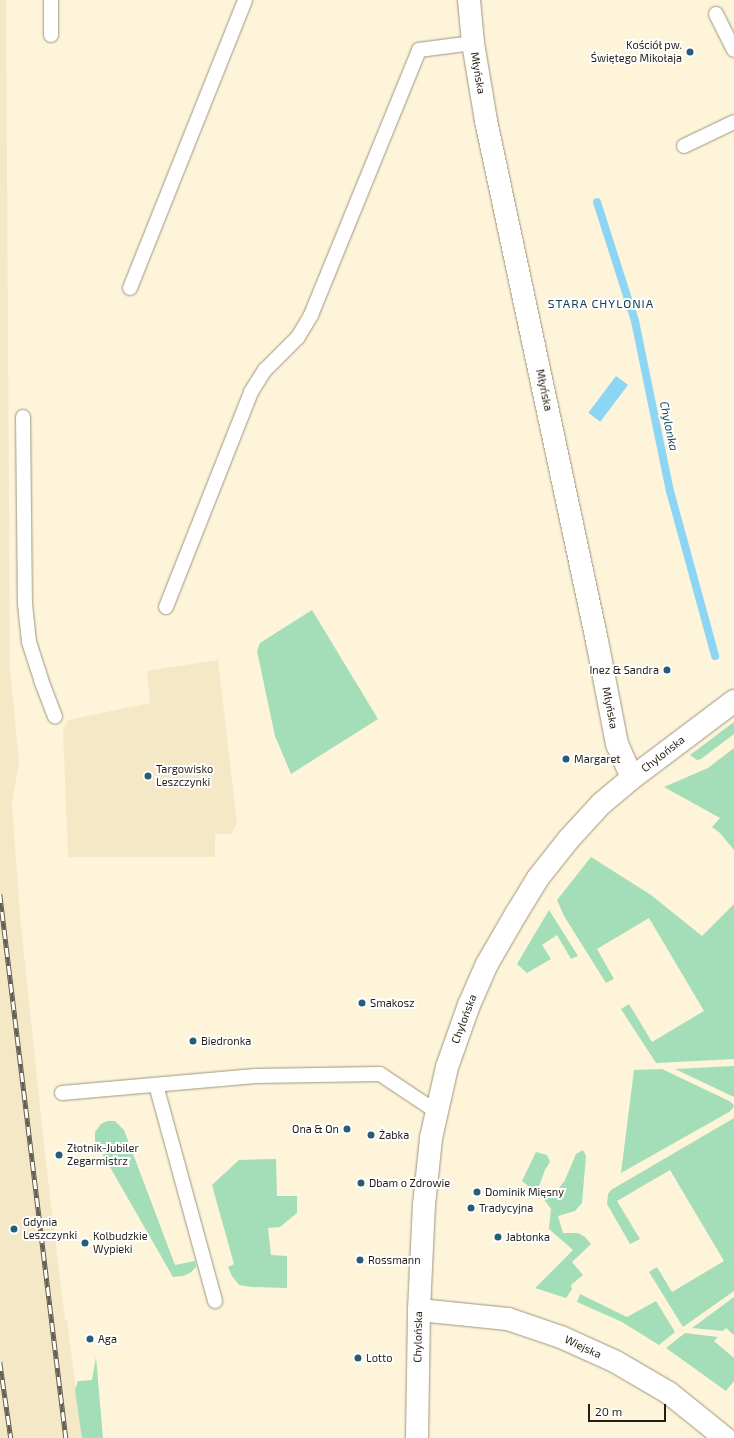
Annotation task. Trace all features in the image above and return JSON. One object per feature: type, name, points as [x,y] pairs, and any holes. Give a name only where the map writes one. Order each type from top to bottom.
[{"type":"street","name":"Młyńska","points":[[469,0],[473,43],[486,121],[596,634],[617,744],[632,778]]},
{"type":"street","name":"Chylońska","points":[[417,1438],[419,1310],[424,1205],[431,1138],[447,1067],[468,1005],[487,964],[516,914],[538,878],[568,840],[601,804],[632,778],[734,701]]},
{"type":"street","name":"Wiejska","points":[[419,1310],[508,1319],[561,1337],[616,1362],[669,1393],[725,1438]]},
{"type":"lane","points":[[130,288],[244,0]]},
{"type":"lane","points":[[51,35],[52,1]]},
{"type":"lane","points":[[716,14],[734,50]]},
{"type":"lane","points":[[166,607],[251,392],[265,370],[298,337],[311,315],[419,50],[473,43]]},
{"type":"lane","points":[[684,146],[734,122]]},
{"type":"lane","points":[[23,417],[25,604],[29,642],[41,680],[55,716]]},
{"type":"lane","points":[[62,1093],[255,1076],[380,1074],[437,1112]]},
{"type":"lane","points":[[156,1085],[215,1301]]},
{"type":"shaded area","points":[[0,0],[6,0],[10,669],[19,762],[12,804],[20,916],[45,1154],[65,1320],[67,1320],[82,1438],[0,1438]]},
{"type":"shaded area","name":"Targowisko Leszczynki","points":[[218,660],[237,823],[231,834],[215,834],[215,857],[68,857],[63,730],[68,720],[150,703],[147,671]]},
{"type":"green space","points":[[312,610],[378,719],[291,774],[275,736],[257,651],[260,643]]},
{"type":"green space","points":[[734,722],[734,734],[701,759],[697,760],[690,755]]},
{"type":"green space","points":[[734,748],[734,850],[720,833],[712,827],[720,818],[664,787],[708,768]]},
{"type":"green space","points":[[591,857],[651,895],[702,936],[734,904],[734,1059],[656,1063],[621,1009],[629,1004],[652,1042],[704,1011],[649,918],[597,949],[614,979],[606,983],[564,916],[557,900]]},
{"type":"green space","points":[[549,910],[578,956],[571,959],[557,935],[542,945],[551,959],[527,973],[517,964]]},
{"type":"green space","points":[[734,1066],[734,1097],[675,1069]]},
{"type":"green space","points":[[662,1069],[729,1101],[734,1107],[729,1112],[621,1173],[634,1070]]},
{"type":"green space","points":[[734,1118],[734,1291],[683,1327],[649,1272],[657,1267],[672,1292],[724,1261],[670,1170],[617,1201],[640,1239],[630,1244],[607,1204],[608,1194],[611,1190]]},
{"type":"green space","points":[[107,1121],[115,1121],[124,1130],[175,1265],[195,1261],[196,1267],[190,1273],[183,1276],[173,1277],[95,1141],[95,1132],[101,1124]]},
{"type":"green space","points":[[583,1150],[586,1156],[582,1203],[575,1211],[558,1216],[563,1233],[578,1233],[585,1237],[591,1244],[572,1262],[583,1275],[571,1285],[572,1289],[566,1298],[535,1288],[573,1250],[549,1229],[551,1209],[543,1198],[522,1181],[536,1152],[547,1155],[550,1162],[545,1170],[538,1189],[553,1196],[565,1180],[576,1154]]},
{"type":"green space","points":[[276,1159],[277,1196],[297,1196],[297,1213],[280,1227],[268,1228],[271,1255],[287,1256],[287,1288],[251,1287],[239,1285],[232,1276],[228,1267],[234,1264],[212,1185],[239,1160]]},
{"type":"green space","points":[[580,1294],[627,1317],[656,1301],[675,1332],[659,1345],[622,1322],[577,1302]]},
{"type":"green space","points":[[734,1297],[734,1335],[726,1328],[723,1331],[692,1328]]},
{"type":"green space","points":[[685,1333],[718,1337],[714,1341],[734,1358],[734,1381],[726,1391],[666,1348]]},
{"type":"green space","points":[[96,1357],[103,1438],[82,1438],[75,1390],[78,1381],[92,1380]]},
{"type":"water","points":[[616,376],[628,385],[600,422],[588,413]]},
{"type":"waterway","name":"Chylonka","points":[[597,202],[635,321],[670,491],[715,656]]},
{"type":"railway","points":[[0,894],[66,1438]]},
{"type":"railway","points":[[0,1362],[11,1438]]},
{"type":"place","name":"Kościół pw. Świętego Mikołaja","points":[[690,52]]},
{"type":"place","name":"Inez & Sandra","points":[[667,670]]},
{"type":"place","name":"Margaret","points":[[566,759]]},
{"type":"place","name":"Targowisko Leszczynki","points":[[148,776]]},
{"type":"place","name":"Smakosz","points":[[362,1003]]},
{"type":"place","name":"Biedronka","points":[[193,1041]]},
{"type":"place","name":"Ona & On","points":[[347,1129]]},
{"type":"place","name":"Żabka","points":[[371,1135]]},
{"type":"place","name":"Złotnik-Jubiler Zegarmistrz","points":[[59,1155]]},
{"type":"place","name":"Dbam o Zdrowie","points":[[361,1183]]},
{"type":"place","name":"Dominik Mięsny","points":[[477,1192]]},
{"type":"place","name":"Tradycyjna","points":[[471,1208]]},
{"type":"place","name":"Gdynia Leszczynki","points":[[14,1229]]},
{"type":"place","name":"Jabłonka","points":[[498,1237]]},
{"type":"place","name":"Kolbudzkie Wypieki","points":[[85,1243]]},
{"type":"place","name":"Rossmann","points":[[360,1260]]},
{"type":"place","name":"Aga","points":[[90,1339]]},
{"type":"place","name":"Lotto","points":[[358,1358]]},
{"type":"district","name":"STARA CHYLONIA","points":[[601,304]]}]
